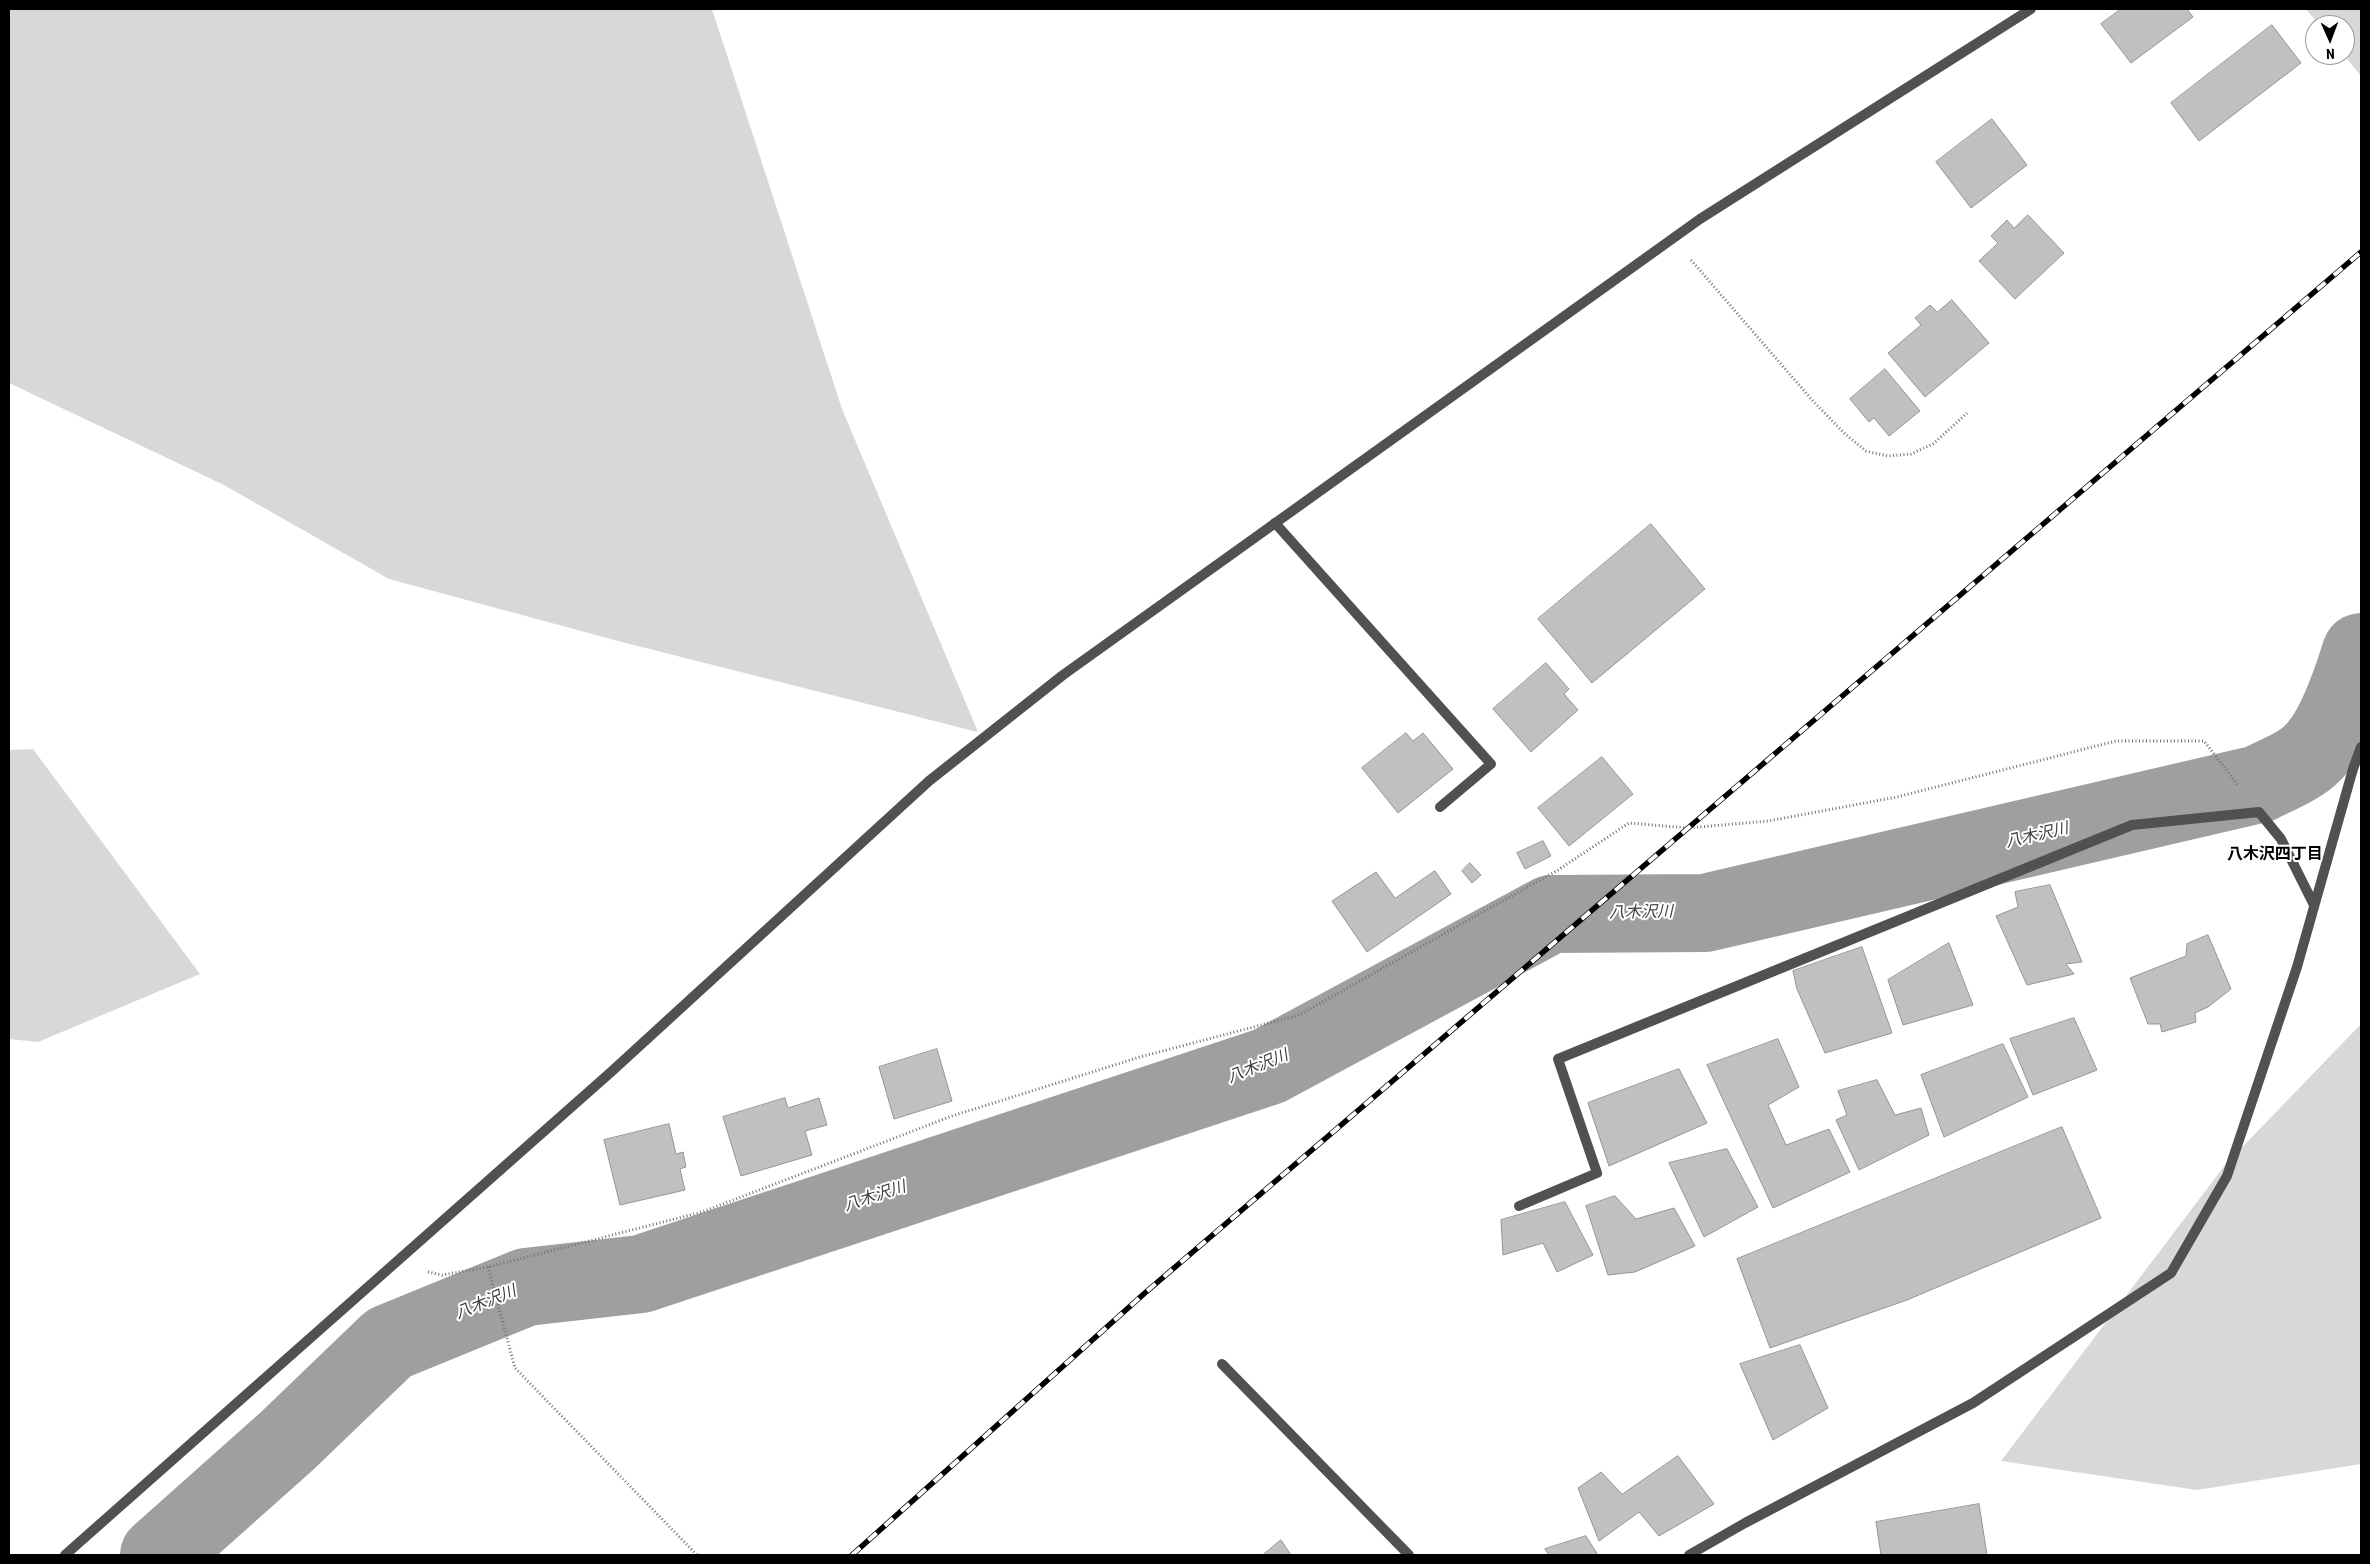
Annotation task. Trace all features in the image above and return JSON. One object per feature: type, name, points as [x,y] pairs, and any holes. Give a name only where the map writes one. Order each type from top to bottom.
[{"type":"street","points":[[65,1555],[618,1065],[929,782],[1063,675],[1700,219],[2031,9]]},
{"type":"street","points":[[1275,523],[1491,764],[1440,807]]},
{"type":"street","points":[[1689,1555],[1745,1523],[1973,1403],[2170,1273],[2227,1176],[2297,967],[2353,769],[2361,748]]},
{"type":"street","points":[[1519,1206],[1597,1173],[1558,1059],[2132,825],[2259,812],[2281,839],[2314,905]]},
{"type":"street","points":[[1222,1364],[1408,1555]]},
{"type":"path","points":[[1690,259],[1812,400],[1845,434],[1866,451],[1888,456],[1911,454],[1933,444],[1968,413]]},
{"type":"path","points":[[393,1265],[442,1275],[488,1267],[702,1212],[952,1116],[1140,1058],[1299,1015],[1558,870],[1629,823],[1688,828],[1768,821],[1897,797],[2116,741],[2204,741],[2259,812]]},
{"type":"path","points":[[488,1267],[515,1368],[697,1555]]},
{"type":"shaded area","points":[[9,9],[712,9],[842,409],[978,732],[618,641],[389,579],[224,485],[9,383]]},
{"type":"shaded area","points":[[2306,9],[2361,9],[2361,76],[2352,65],[2355,65],[2355,15],[2311,15]]},
{"type":"shaded area","points":[[33,749],[200,974],[38,1042],[9,1039],[9,750]]},
{"type":"shaded area","points":[[2361,1024],[2361,1464],[2197,1490],[2001,1461],[2225,1165]]},
{"type":"building","points":[[2121,9],[2187,9],[2193,17],[2131,63],[2101,24]]},
{"type":"building","points":[[2272,25],[2301,63],[2199,141],[2171,103]]},
{"type":"building","points":[[1992,119],[2027,165],[1971,208],[1936,162]]},
{"type":"building","points":[[2028,215],[2064,253],[2015,299],[1979,261],[1998,243],[1991,236],[2007,220],[2014,228]]},
{"type":"building","points":[[1952,300],[1989,343],[1925,397],[1888,353],[1921,325],[1915,318],[1930,305],[1937,312]]},
{"type":"building","points":[[1885,369],[1920,411],[1889,436],[1874,418],[1869,422],[1850,399]]},
{"type":"building","points":[[1651,524],[1705,589],[1592,683],[1538,619]]},
{"type":"building","points":[[1546,663],[1569,689],[1564,694],[1578,710],[1531,752],[1493,709]]},
{"type":"building","points":[[1406,733],[1413,741],[1423,733],[1453,769],[1398,813],[1362,768]]},
{"type":"building","points":[[1602,757],[1633,794],[1569,846],[1538,808]]},
{"type":"building","points":[[1543,841],[1551,856],[1525,869],[1517,853]]},
{"type":"building","points":[[1470,863],[1481,875],[1472,883],[1462,871]]},
{"type":"building","points":[[1435,871],[1451,894],[1367,952],[1332,901],[1376,872],[1395,898]]},
{"type":"building","points":[[2050,885],[2082,962],[2066,964],[2074,974],[2027,985],[1996,916],[2018,907],[2015,892]]},
{"type":"building","points":[[2208,935],[2231,989],[2208,1007],[2195,1013],[2196,1022],[2162,1032],[2160,1024],[2148,1024],[2130,978],[2186,956],[2187,944]]},
{"type":"building","points":[[1949,943],[1973,1005],[1903,1025],[1888,980]]},
{"type":"building","points":[[1862,947],[1892,1033],[1825,1053],[1797,989],[1793,971]]},
{"type":"building","points":[[2074,1018],[2097,1070],[2033,1095],[2010,1039]]},
{"type":"building","points":[[1778,1039],[1799,1087],[1768,1105],[1786,1145],[1829,1129],[1850,1172],[1773,1208],[1707,1065]]},
{"type":"building","points":[[2003,1044],[2028,1097],[1944,1137],[1921,1075]]},
{"type":"building","points":[[937,1049],[952,1101],[894,1119],[879,1067]]},
{"type":"building","points":[[1679,1069],[1707,1123],[1609,1166],[1588,1103]]},
{"type":"building","points":[[1877,1080],[1895,1115],[1921,1108],[1929,1135],[1859,1170],[1836,1120],[1847,1115],[1838,1091]]},
{"type":"building","points":[[785,1098],[788,1108],[819,1098],[827,1125],[805,1131],[812,1155],[741,1176],[723,1117]]},
{"type":"building","points":[[669,1124],[676,1154],[683,1152],[686,1167],[680,1169],[685,1190],[620,1205],[604,1140]]},
{"type":"building","points":[[2062,1127],[2101,1218],[1907,1300],[1770,1348],[1737,1259]]},
{"type":"building","points":[[1727,1149],[1758,1207],[1704,1237],[1669,1163]]},
{"type":"building","points":[[1615,1196],[1636,1219],[1674,1208],[1695,1246],[1635,1272],[1608,1275],[1586,1206]]},
{"type":"building","points":[[1565,1202],[1593,1255],[1557,1272],[1543,1243],[1503,1255],[1501,1220]]},
{"type":"building","points":[[1800,1345],[1828,1408],[1773,1440],[1740,1364]]},
{"type":"building","points":[[1678,1456],[1714,1504],[1659,1536],[1639,1512],[1599,1541],[1578,1488],[1601,1472],[1622,1494]]},
{"type":"building","points":[[1979,1504],[1987,1555],[1881,1555],[1876,1522]]},
{"type":"building","points":[[1586,1536],[1598,1555],[1549,1555],[1545,1549]]},
{"type":"building","points":[[1281,1540],[1291,1555],[1263,1555]]},
{"type":"waterway","name":"八木沢川","points":[[159,1555],[287,1441],[389,1343],[526,1287],[641,1274],[1269,1066],[1551,914],[1705,913],[2259,784],[2296,766],[2317,749],[2340,709],[2361,652]]},
{"type":"railway","points":[[852,1555],[1146,1292],[2361,252]]},
{"type":"district","name":"八木沢四丁目","points":[[2275,855]]}]
